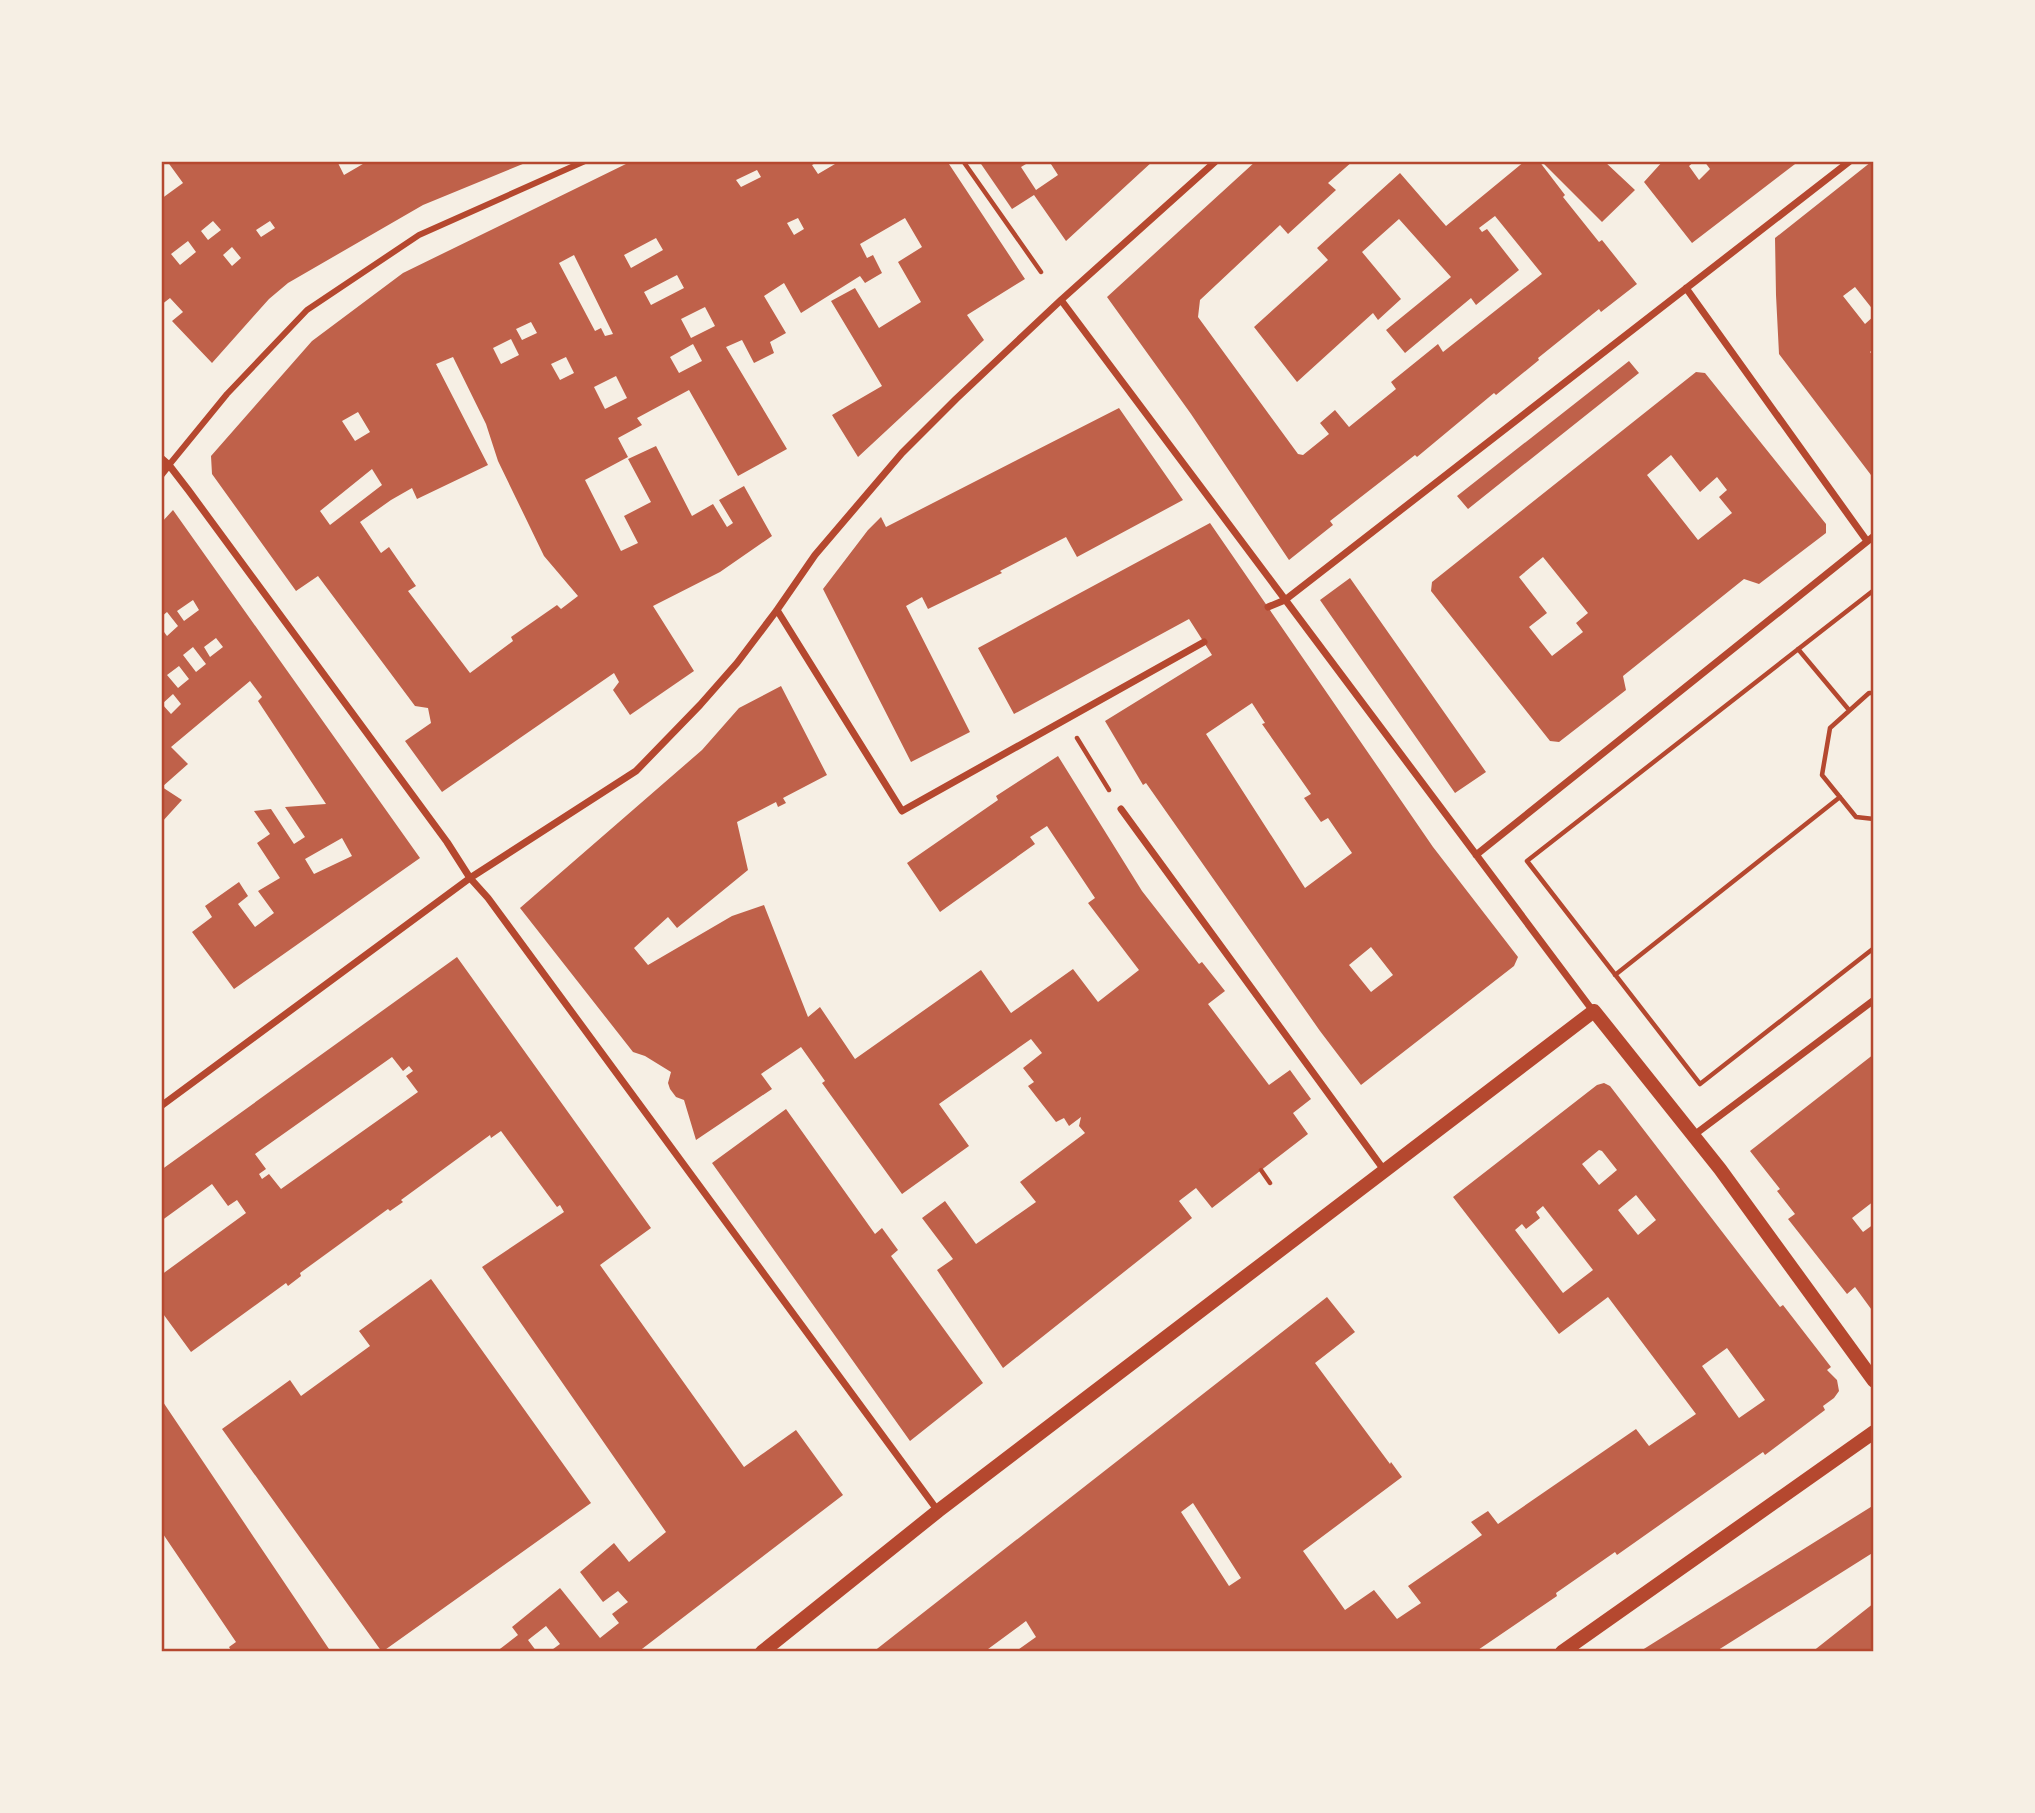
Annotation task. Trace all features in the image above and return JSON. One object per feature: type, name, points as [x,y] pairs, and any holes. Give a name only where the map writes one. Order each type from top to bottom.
[{"type":"main road","points":[[762,1652],[938,1511],[1594,1012],[1693,1136],[1874,1381]]},
{"type":"main road","points":[[1562,1652],[1874,1432]]},
{"type":"street","points":[[161,475],[227,394],[307,310],[419,235],[585,161]]},
{"type":"street","points":[[161,1106],[470,878],[636,771],[737,663],[815,555],[902,453],[1060,300],[1216,161]]},
{"type":"street","points":[[1268,607],[1285,600],[1850,161]]},
{"type":"street","points":[[1476,855],[1871,539],[1686,288]]},
{"type":"street","points":[[1060,300],[1594,1012]]},
{"type":"street","points":[[161,458],[447,842],[470,878],[488,898],[938,1511]]},
{"type":"street","points":[[777,610],[902,811],[1204,642]]},
{"type":"street","points":[[1121,809],[1384,1171]]},
{"type":"street","points":[[1693,1136],[1874,1000]]},
{"type":"path","points":[[963,161],[1041,272]]},
{"type":"path","points":[[1874,590],[1527,861],[1700,1084],[1874,948]]},
{"type":"path","points":[[1798,649],[1849,710]]},
{"type":"path","points":[[1874,694],[1870,693],[1830,728],[1822,775],[1856,817],[1874,819]]},
{"type":"path","points":[[1066,719],[1121,809]]},
{"type":"path","points":[[1615,975],[1840,797]]},
{"type":"path","points":[[1261,1170],[1270,1183]]},
{"type":"building","points":[[167,161],[337,161],[344,175],[368,161],[530,161],[423,205],[288,283],[269,299],[212,363],[172,321],[183,312],[170,298],[161,305],[161,199],[183,183]],"holes":[[[213,221],[221,230],[208,240],[201,231]],[[270,221],[275,228],[261,237],[256,230]],[[188,241],[196,252],[180,265],[171,254]],[[232,247],[241,258],[232,266],[223,255]]]},
{"type":"building","points":[[632,161],[819,161],[812,165],[818,174],[835,164],[833,161],[947,161],[1025,279],[967,315],[984,340],[858,457],[832,415],[882,386],[831,301],[855,288],[879,328],[921,302],[898,262],[922,247],[905,218],[860,244],[867,258],[873,255],[882,273],[865,283],[860,276],[801,313],[784,283],[764,296],[786,333],[770,342],[774,353],[754,363],[742,340],[726,347],[787,449],[738,476],[689,390],[637,418],[642,425],[618,438],[628,457],[585,480],[621,551],[638,543],[624,516],[651,502],[628,459],[656,446],[692,516],[713,504],[727,527],[733,523],[719,500],[744,486],[772,536],[720,572],[653,606],[694,671],[630,715],[613,690],[619,682],[614,673],[442,792],[405,741],[431,723],[428,708],[415,706],[318,576],[296,591],[212,474],[211,456],[312,341],[403,273]],"holes":[[[757,170],[761,177],[741,187],[736,180]],[[798,218],[804,229],[794,235],[787,223]],[[656,238],[663,250],[631,268],[624,255]],[[574,255],[613,334],[605,336],[601,328],[595,331],[559,263]],[[677,275],[684,288],[651,305],[644,292]],[[705,307],[715,326],[691,338],[681,319]],[[531,322],[537,333],[522,340],[516,329]],[[511,339],[519,355],[501,364],[493,348]],[[693,344],[702,361],[679,373],[670,357]],[[453,357],[486,424],[498,461],[544,556],[578,596],[561,609],[557,605],[511,637],[513,641],[470,673],[408,591],[416,586],[389,547],[381,553],[360,522],[412,488],[417,499],[488,465],[436,364]],[[566,357],[574,373],[560,380],[551,364]],[[616,376],[627,398],[605,409],[594,387]],[[358,412],[370,432],[355,441],[342,421]],[[372,469],[382,485],[330,525],[320,511]]]},
{"type":"building","points":[[979,161],[1031,161],[1021,167],[1036,190],[1058,175],[1049,161],[1153,161],[1066,241],[1034,195],[1012,209]]},
{"type":"building","points":[[1256,161],[1353,161],[1328,183],[1336,190],[1288,234],[1280,225],[1200,300],[1198,317],[1298,454],[1303,455],[1329,434],[1320,423],[1335,410],[1349,427],[1396,389],[1391,382],[1438,344],[1443,352],[1542,274],[1495,216],[1479,228],[1482,232],[1487,229],[1519,270],[1476,305],[1471,298],[1405,353],[1386,330],[1451,277],[1399,219],[1362,252],[1401,299],[1378,320],[1373,313],[1297,382],[1254,327],[1328,260],[1317,248],[1400,173],[1446,226],[1525,161],[1539,161],[1565,195],[1563,197],[1637,284],[1601,312],[1599,309],[1496,395],[1494,393],[1417,457],[1415,455],[1330,521],[1333,525],[1289,560],[1191,414],[1107,297]]},
{"type":"building","points":[[1541,161],[1604,161],[1635,190],[1602,222]]},
{"type":"building","points":[[1663,161],[1695,161],[1689,166],[1699,180],[1710,169],[1704,161],[1799,161],[1692,243],[1644,182]]},
{"type":"building","points":[[1871,162],[1874,166],[1874,311],[1855,287],[1843,296],[1865,324],[1874,316],[1874,348],[1870,352],[1874,357],[1874,479],[1779,354],[1775,238]]},
{"type":"building","points":[[1629,361],[1639,373],[1468,509],[1457,496]]},
{"type":"building","points":[[1696,372],[1705,373],[1826,524],[1826,533],[1759,584],[1744,579],[1623,676],[1626,690],[1559,742],[1550,741],[1431,591],[1432,582]],"holes":[[[1671,455],[1700,492],[1717,477],[1727,490],[1719,497],[1732,513],[1698,540],[1647,475]],[[1543,557],[1588,613],[1576,623],[1583,632],[1552,656],[1529,627],[1547,613],[1519,577]]]},
{"type":"building","points":[[1119,408],[1183,500],[1077,557],[1066,537],[1000,571],[1002,573],[928,609],[922,597],[906,606],[970,732],[911,762],[823,589],[881,517],[886,527]]},
{"type":"building","points":[[173,510],[420,858],[234,989],[192,932],[212,917],[205,906],[239,882],[248,896],[238,904],[255,927],[274,913],[258,891],[280,878],[257,843],[270,834],[254,811],[271,809],[294,844],[305,837],[285,807],[326,804],[258,701],[262,697],[250,681],[171,747],[188,764],[162,787],[182,800],[161,823],[161,628],[167,636],[178,626],[167,612],[161,617],[161,523]],"holes":[[[193,600],[199,610],[184,621],[177,611]],[[216,638],[223,647],[210,657],[204,647]],[[193,647],[206,664],[196,672],[183,655]],[[179,666],[189,679],[178,688],[167,675]],[[173,694],[181,704],[171,714],[162,704]],[[342,838],[352,856],[314,874],[305,859]]]},
{"type":"building","points":[[1210,523],[1433,847],[1518,957],[1514,966],[1361,1085],[1146,783],[1143,785],[1105,721],[1212,655],[1189,619],[1014,714],[978,648]],"holes":[[[1252,703],[1265,723],[1262,724],[1311,794],[1304,798],[1321,822],[1328,818],[1352,853],[1305,888],[1206,734]],[[1371,947],[1393,975],[1371,992],[1349,965]]]},
{"type":"building","points":[[1350,578],[1486,772],[1455,793],[1320,600]]},
{"type":"building","points":[[781,686],[827,775],[783,798],[786,803],[778,807],[776,802],[737,822],[748,870],[677,928],[668,917],[634,948],[648,965],[732,916],[764,905],[808,1017],[820,1007],[855,1059],[981,970],[1011,1013],[1073,969],[1098,1002],[1139,970],[1088,903],[1095,898],[1047,826],[1030,837],[1035,844],[940,912],[907,863],[998,800],[996,796],[1058,756],[1142,891],[1199,964],[1202,962],[1225,991],[1208,1004],[1269,1085],[1290,1070],[1311,1099],[1293,1113],[1308,1134],[1212,1208],[1196,1188],[1179,1201],[1192,1218],[1003,1368],[937,1270],[953,1259],[922,1218],[945,1201],[976,1244],[1036,1202],[1020,1182],[1085,1133],[1079,1126],[1081,1117],[1069,1126],[1064,1118],[1056,1122],[1028,1086],[1034,1082],[1023,1068],[1042,1053],[1031,1039],[939,1104],[969,1146],[902,1194],[822,1083],[825,1081],[801,1047],[761,1074],[772,1089],[696,1140],[684,1100],[676,1097],[670,1089],[668,1083],[671,1072],[633,1052],[520,908],[702,750],[739,708]]},
{"type":"building","points":[[457,957],[651,1228],[600,1265],[744,1467],[796,1430],[843,1495],[638,1652],[549,1652],[560,1644],[546,1626],[528,1640],[537,1652],[496,1652],[518,1635],[512,1627],[560,1588],[600,1638],[619,1623],[612,1614],[628,1602],[618,1591],[603,1602],[580,1572],[614,1543],[629,1562],[666,1532],[482,1267],[564,1212],[560,1205],[557,1207],[501,1131],[491,1138],[490,1135],[401,1200],[403,1202],[390,1211],[388,1209],[300,1273],[301,1276],[288,1286],[286,1283],[191,1352],[161,1311],[161,1275],[246,1213],[237,1200],[228,1206],[212,1184],[161,1221],[161,1170]],"holes":[[[392,1057],[403,1071],[409,1066],[413,1071],[406,1076],[418,1092],[281,1189],[269,1174],[262,1179],[259,1174],[266,1169],[255,1154]]]},
{"type":"building","points":[[1874,1054],[1874,1201],[1852,1218],[1863,1232],[1874,1224],[1874,1313],[1855,1287],[1847,1294],[1788,1219],[1795,1214],[1777,1191],[1780,1189],[1750,1151]]},
{"type":"building","points":[[1604,1083],[1610,1086],[1780,1307],[1783,1305],[1831,1367],[1827,1370],[1837,1380],[1839,1391],[1823,1406],[1825,1410],[1765,1455],[1763,1452],[1617,1555],[1615,1552],[1475,1652],[1015,1652],[1036,1637],[1026,1621],[984,1652],[873,1652],[1327,1297],[1355,1332],[1315,1363],[1402,1477],[1303,1551],[1345,1610],[1374,1590],[1397,1619],[1421,1603],[1408,1586],[1482,1535],[1471,1522],[1488,1511],[1498,1524],[1636,1429],[1649,1446],[1696,1414],[1608,1297],[1559,1334],[1453,1197],[1597,1085]],"holes":[[[1599,1150],[1617,1170],[1599,1185],[1582,1164]],[[1636,1195],[1656,1220],[1638,1235],[1618,1210]],[[1543,1206],[1593,1270],[1563,1293],[1515,1230],[1522,1224],[1526,1229],[1540,1218],[1536,1212]],[[1727,1348],[1765,1400],[1739,1418],[1702,1366]],[[1193,1503],[1241,1578],[1229,1586],[1181,1512]]]},
{"type":"building","points":[[786,1109],[875,1234],[882,1228],[898,1250],[891,1256],[983,1383],[910,1441],[712,1163]]},
{"type":"building","points":[[431,1279],[591,1503],[382,1652],[222,1429],[290,1380],[301,1396],[370,1346],[359,1331]]},
{"type":"building","points":[[161,1399],[331,1652],[232,1652],[229,1647],[236,1642],[161,1531]]},
{"type":"building","points":[[1874,1505],[1874,1552],[1715,1652],[1639,1652]]},
{"type":"building","points":[[1874,1603],[1874,1652],[1812,1652]]}]
